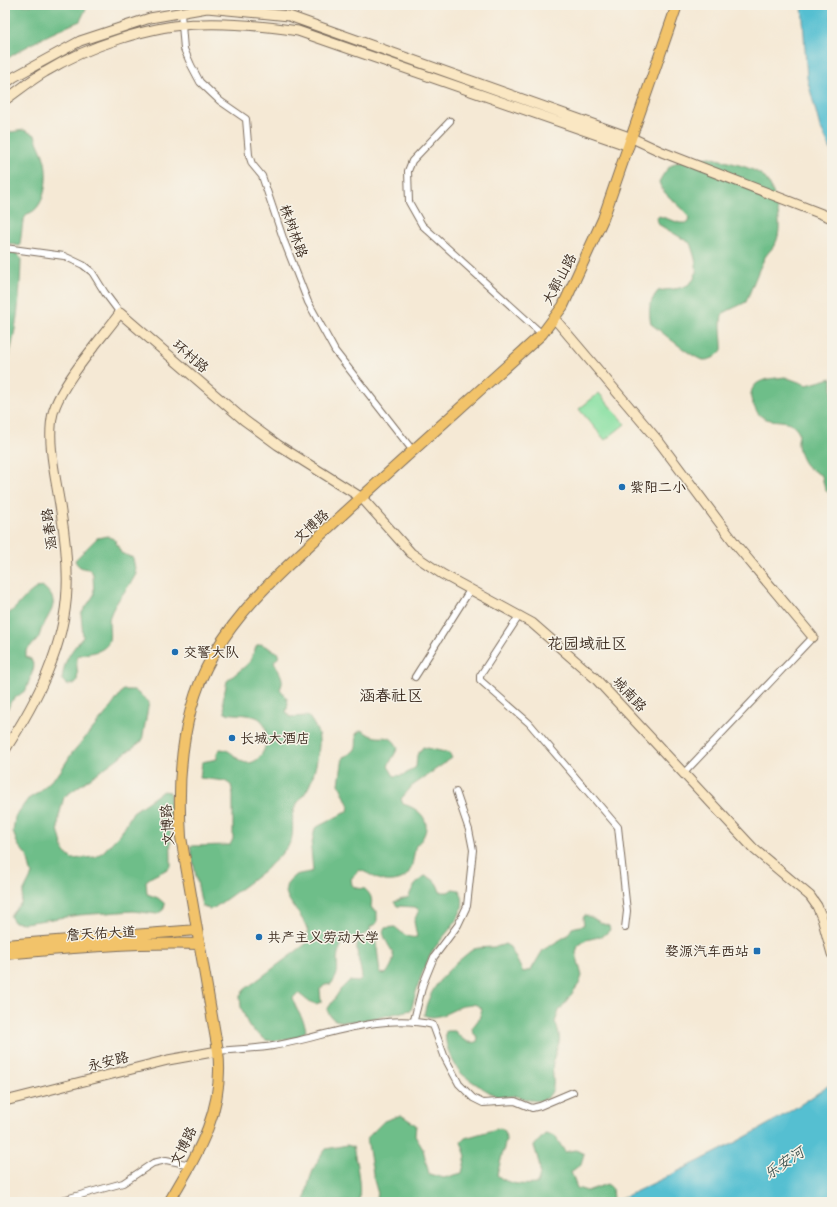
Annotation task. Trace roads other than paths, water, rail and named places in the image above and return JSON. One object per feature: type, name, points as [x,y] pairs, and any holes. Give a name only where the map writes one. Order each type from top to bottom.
[{"type":"main road","name":"大鄣山路","points":[[362,498],[542,334],[563,306],[603,219],[677,5]]},
{"type":"main road","name":"文博路","points":[[169,1202],[191,1165],[206,1133],[218,1096],[220,1082],[218,1051],[198,930],[180,837],[179,792],[185,736],[192,709],[201,682],[212,658],[233,624],[282,571],[362,498]]},
{"type":"main road","name":"詹天佑大道","points":[[5,945],[198,930]]},
{"type":"main road","name":"詹天佑大道","points":[[5,954],[73,948],[161,944],[200,944]]},
{"type":"street","points":[[5,84],[14,77],[80,40],[150,18],[193,8],[207,8],[289,16],[630,142]]},
{"type":"street","name":"株树林路","points":[[181,12],[184,49],[200,82],[220,101],[246,120],[249,155],[252,164],[262,176],[284,241],[308,302],[336,351],[413,451]]},
{"type":"street","points":[[5,100],[45,72],[93,49],[143,32],[199,24],[253,25],[298,31],[662,152],[832,218]]},
{"type":"street","points":[[450,121],[412,161],[408,171],[409,202],[422,225],[542,334]]},
{"type":"street","name":"环村路","points":[[5,248],[64,256],[83,265],[92,272],[120,313],[244,420],[278,445],[362,498]]},
{"type":"street","name":"涵春路","points":[[5,750],[36,697],[52,662],[60,634],[67,589],[65,542],[51,441],[53,413],[64,388],[120,313]]},
{"type":"street","points":[[554,318],[660,443],[737,546],[813,637],[684,773]]},
{"type":"street","name":"城南路","points":[[362,498],[411,554],[430,567],[470,590],[532,623],[595,678],[754,848],[810,896],[819,912],[832,954]]},
{"type":"street","points":[[415,677],[470,590]]},
{"type":"street","points":[[519,616],[480,676],[480,680],[529,722],[618,827],[627,911],[625,928]]},
{"type":"street","points":[[414,1020],[423,984],[434,957],[458,925],[467,906],[473,850],[469,830],[456,792]]},
{"type":"street","points":[[218,1051],[272,1046],[350,1028],[414,1020],[433,1025],[445,1058],[459,1084],[472,1098],[483,1103],[515,1101],[532,1108],[573,1092]]},
{"type":"street","name":"永安路","points":[[5,1101],[168,1060],[218,1051]]},
{"type":"street","points":[[55,1202],[123,1183],[153,1163],[166,1160],[191,1165]]},
{"type":"water","points":[[802,5],[832,5],[832,152],[820,127],[807,78]]},
{"type":"water","name":"乐安河","points":[[832,1083],[832,1202],[614,1202],[753,1133],[806,1101]]},
{"type":"place","name":"紫阳二小","points":[[622,487]]},
{"type":"place","name":"交警大队","points":[[175,652]]},
{"type":"place","name":"长城大酒店","points":[[232,738]]},
{"type":"place","name":"共产主义劳动大学","points":[[259,937]]},
{"type":"place","name":"婺源汽车西站","points":[[757,951]]},
{"type":"district","name":"花园域社区","points":[[587,643]]},
{"type":"district","name":"涵春社区","points":[[391,695]]}]
